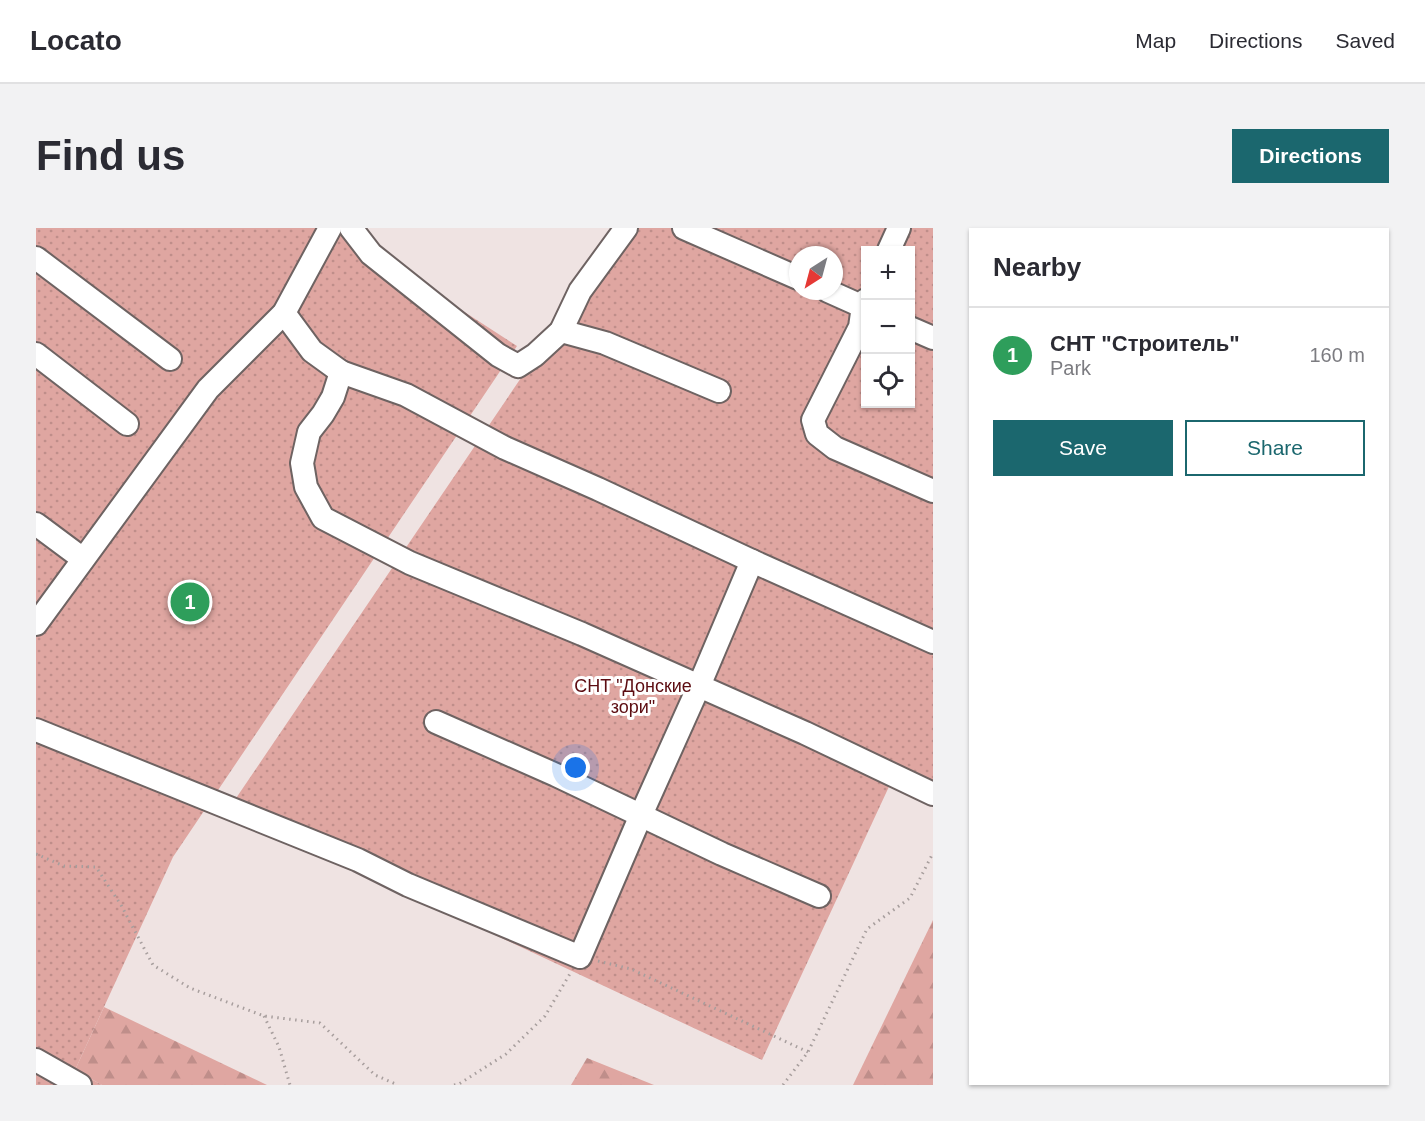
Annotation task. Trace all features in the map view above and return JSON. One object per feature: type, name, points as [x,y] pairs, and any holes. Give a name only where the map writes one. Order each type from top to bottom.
[{"type":"lane","points":[[36,624],[208,389],[284,313],[330,228]]},
{"type":"lane","points":[[351,228],[371,254],[498,355],[518,366],[535,355],[561,332],[580,291],[626,228]]},
{"type":"lane","points":[[684,228],[789,274]]},
{"type":"lane","points":[[891,246],[899,228]]},
{"type":"lane","points":[[36,258],[170,359]]},
{"type":"lane","points":[[843,297],[861,304]]},
{"type":"lane","points":[[284,313],[312,351],[341,372],[406,395],[505,448],[933,642]]},
{"type":"lane","points":[[861,322],[813,420],[817,434],[836,448],[933,491]]},
{"type":"lane","points":[[915,330],[933,338]]},
{"type":"lane","points":[[561,332],[605,343],[719,391]]},
{"type":"lane","points":[[36,354],[127,424]]},
{"type":"lane","points":[[341,372],[333,397],[309,432],[302,463],[306,487],[323,518],[410,563],[582,634],[806,733],[933,794]]},
{"type":"lane","points":[[36,524],[83,559]]},
{"type":"lane","points":[[36,730],[358,860],[408,885],[580,957],[752,561]]},
{"type":"lane","points":[[436,722],[556,775],[722,854],[819,896]]},
{"type":"lane","points":[[36,1060],[80,1085]]},
{"type":"path","points":[[783,1085],[808,1052],[867,929],[910,898],[933,853]]},
{"type":"path","points":[[36,854],[64,866],[96,867],[121,905],[153,965],[190,988],[264,1016],[320,1023],[375,1075],[398,1085]]},
{"type":"path","points":[[454,1085],[506,1054],[544,1016],[580,957],[632,969],[808,1052]]},
{"type":"path","points":[[264,1016],[279,1047],[290,1085]]},
{"type":"green space","points":[[36,228],[335,228],[517,346],[173,857],[75,1070],[102,1085],[36,1085]]},
{"type":"green space","name":"СНТ \"Донские зори\"","points":[[630,228],[933,228],[933,791],[893,778],[762,1060],[228,810],[544,344]]},
{"type":"green space","points":[[933,920],[933,1085],[853,1085]]},
{"type":"green space","points":[[104,1007],[267,1085],[102,1085],[75,1070]]},
{"type":"green space","points":[[587,1058],[654,1085],[571,1085]]},
{"type":"place","name":"СНТ \"Строитель\"","points":[[190,602]]}]
